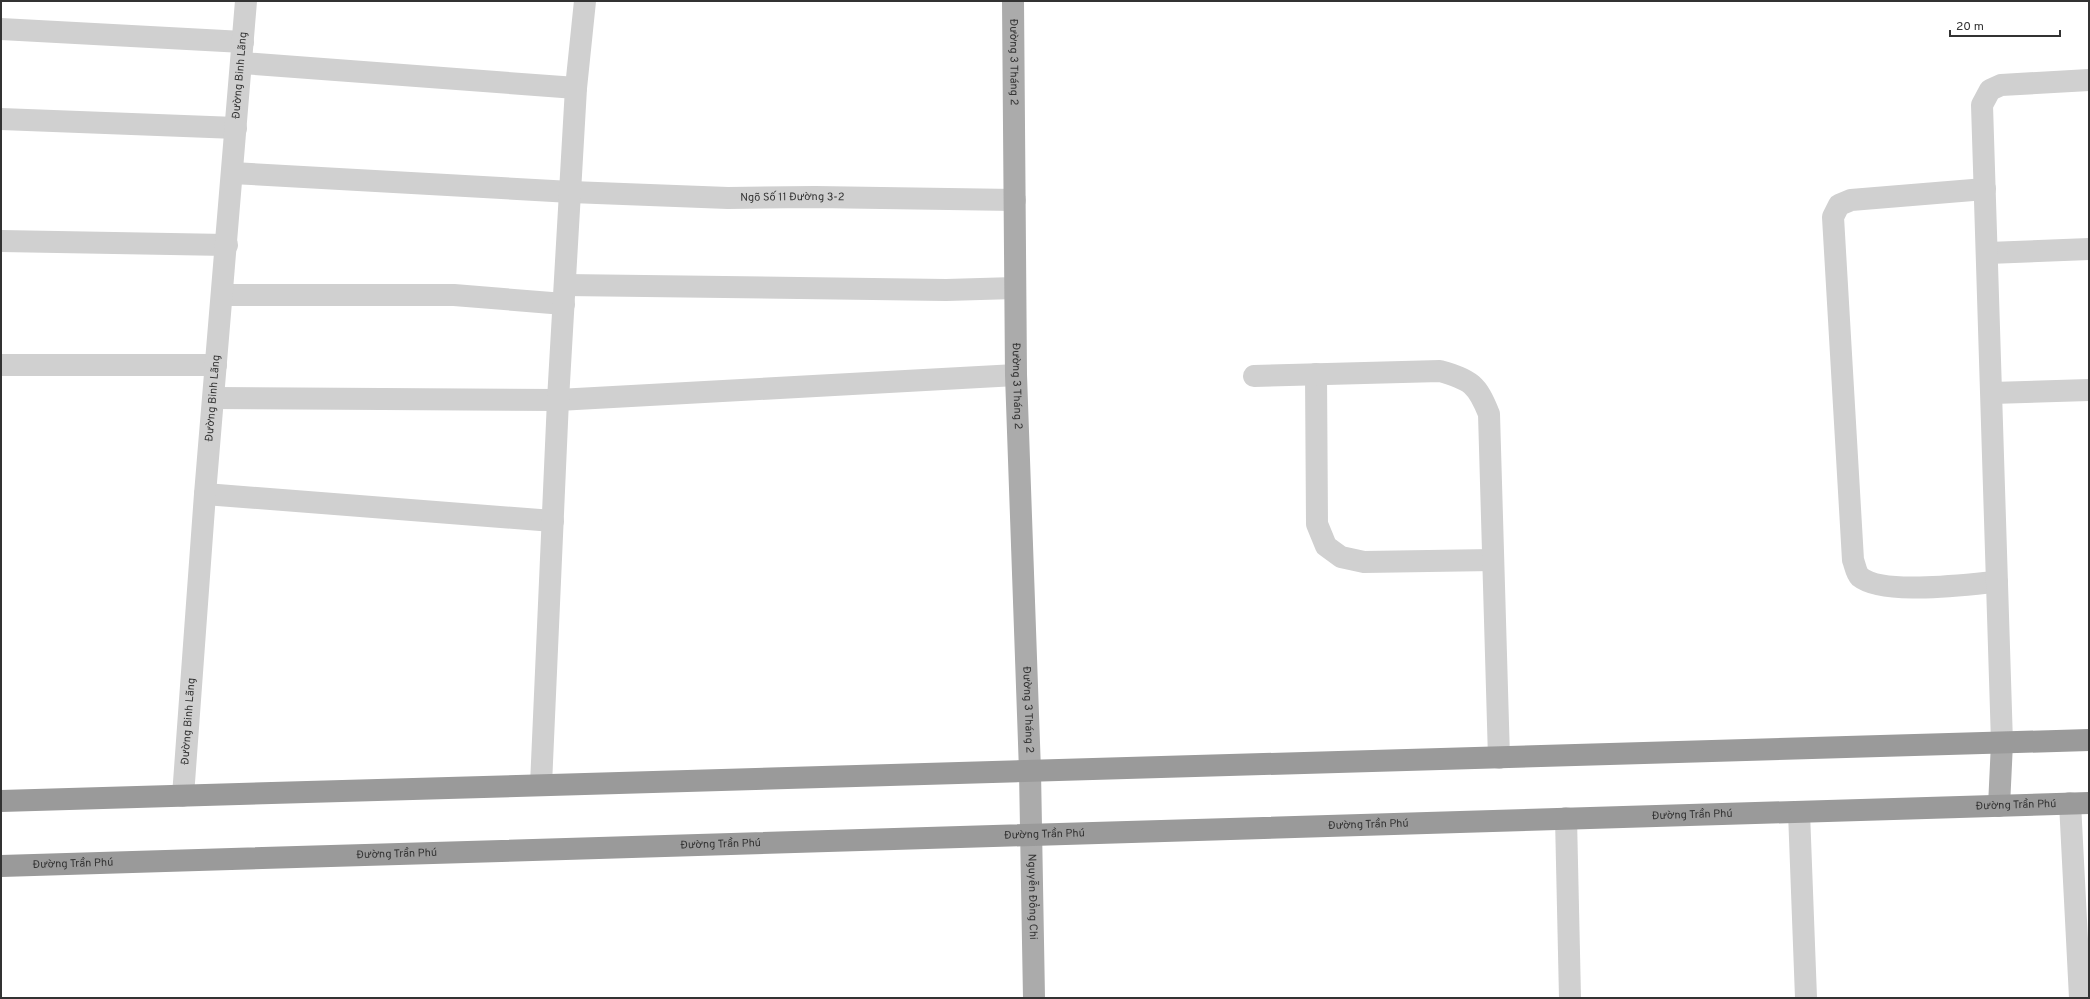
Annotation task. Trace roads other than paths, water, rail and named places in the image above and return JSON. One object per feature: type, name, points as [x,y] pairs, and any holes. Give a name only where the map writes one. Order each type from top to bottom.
[{"type":"highway","points":[[1,801],[2089,740]]},
{"type":"highway","name":"Đường Trần Phú","points":[[1,866],[2079,803]]},
{"type":"main road","name":"Đường 3 Tháng 2","points":[[1013,1],[1016,375],[1030,771]]},
{"type":"main road","points":[[1999,806],[2002,743]]},
{"type":"main road","name":"Nguyễn Đổng Chi","points":[[1030,771],[1034,998]]},
{"type":"street","name":"Đường Binh Lãng","points":[[183,796],[205,494],[246,1]]},
{"type":"street","points":[[541,785],[558,400],[576,88],[585,1]]},
{"type":"street","points":[[1,29],[243,42]]},
{"type":"street","points":[[242,63],[576,88]]},
{"type":"street","points":[[2002,743],[1988,253],[1982,105],[1990,90],[2001,85],[2089,80]]},
{"type":"street","points":[[1,119],[236,128]]},
{"type":"street","name":"Ngõ Số 11 Đường 3-2","points":[[232,173],[571,192],[728,198],[815,196],[1015,200]]},
{"type":"street","points":[[1985,189],[1851,200],[1839,205],[1833,217],[1853,560],[1859,576],[1873,584],[1901,588],[1998,582]]},
{"type":"street","points":[[1,241],[226,246]]},
{"type":"street","points":[[1988,253],[2089,249]]},
{"type":"street","points":[[222,295],[454,295],[1015,288]]},
{"type":"street","points":[[1,365],[216,365]]},
{"type":"street","points":[[1254,376],[1440,371],[1464,378],[1480,393],[1489,414],[1499,758]]},
{"type":"street","points":[[1316,374],[1317,524],[1326,546],[1341,557],[1364,562],[1493,560]]},
{"type":"street","points":[[214,398],[558,400],[1016,375]]},
{"type":"street","points":[[1992,393],[2089,390]]},
{"type":"street","points":[[205,494],[553,521]]},
{"type":"street","points":[[2079,803],[2080,998]]},
{"type":"street","points":[[1799,812],[1806,998]]},
{"type":"street","points":[[1566,818],[1570,998]]}]
